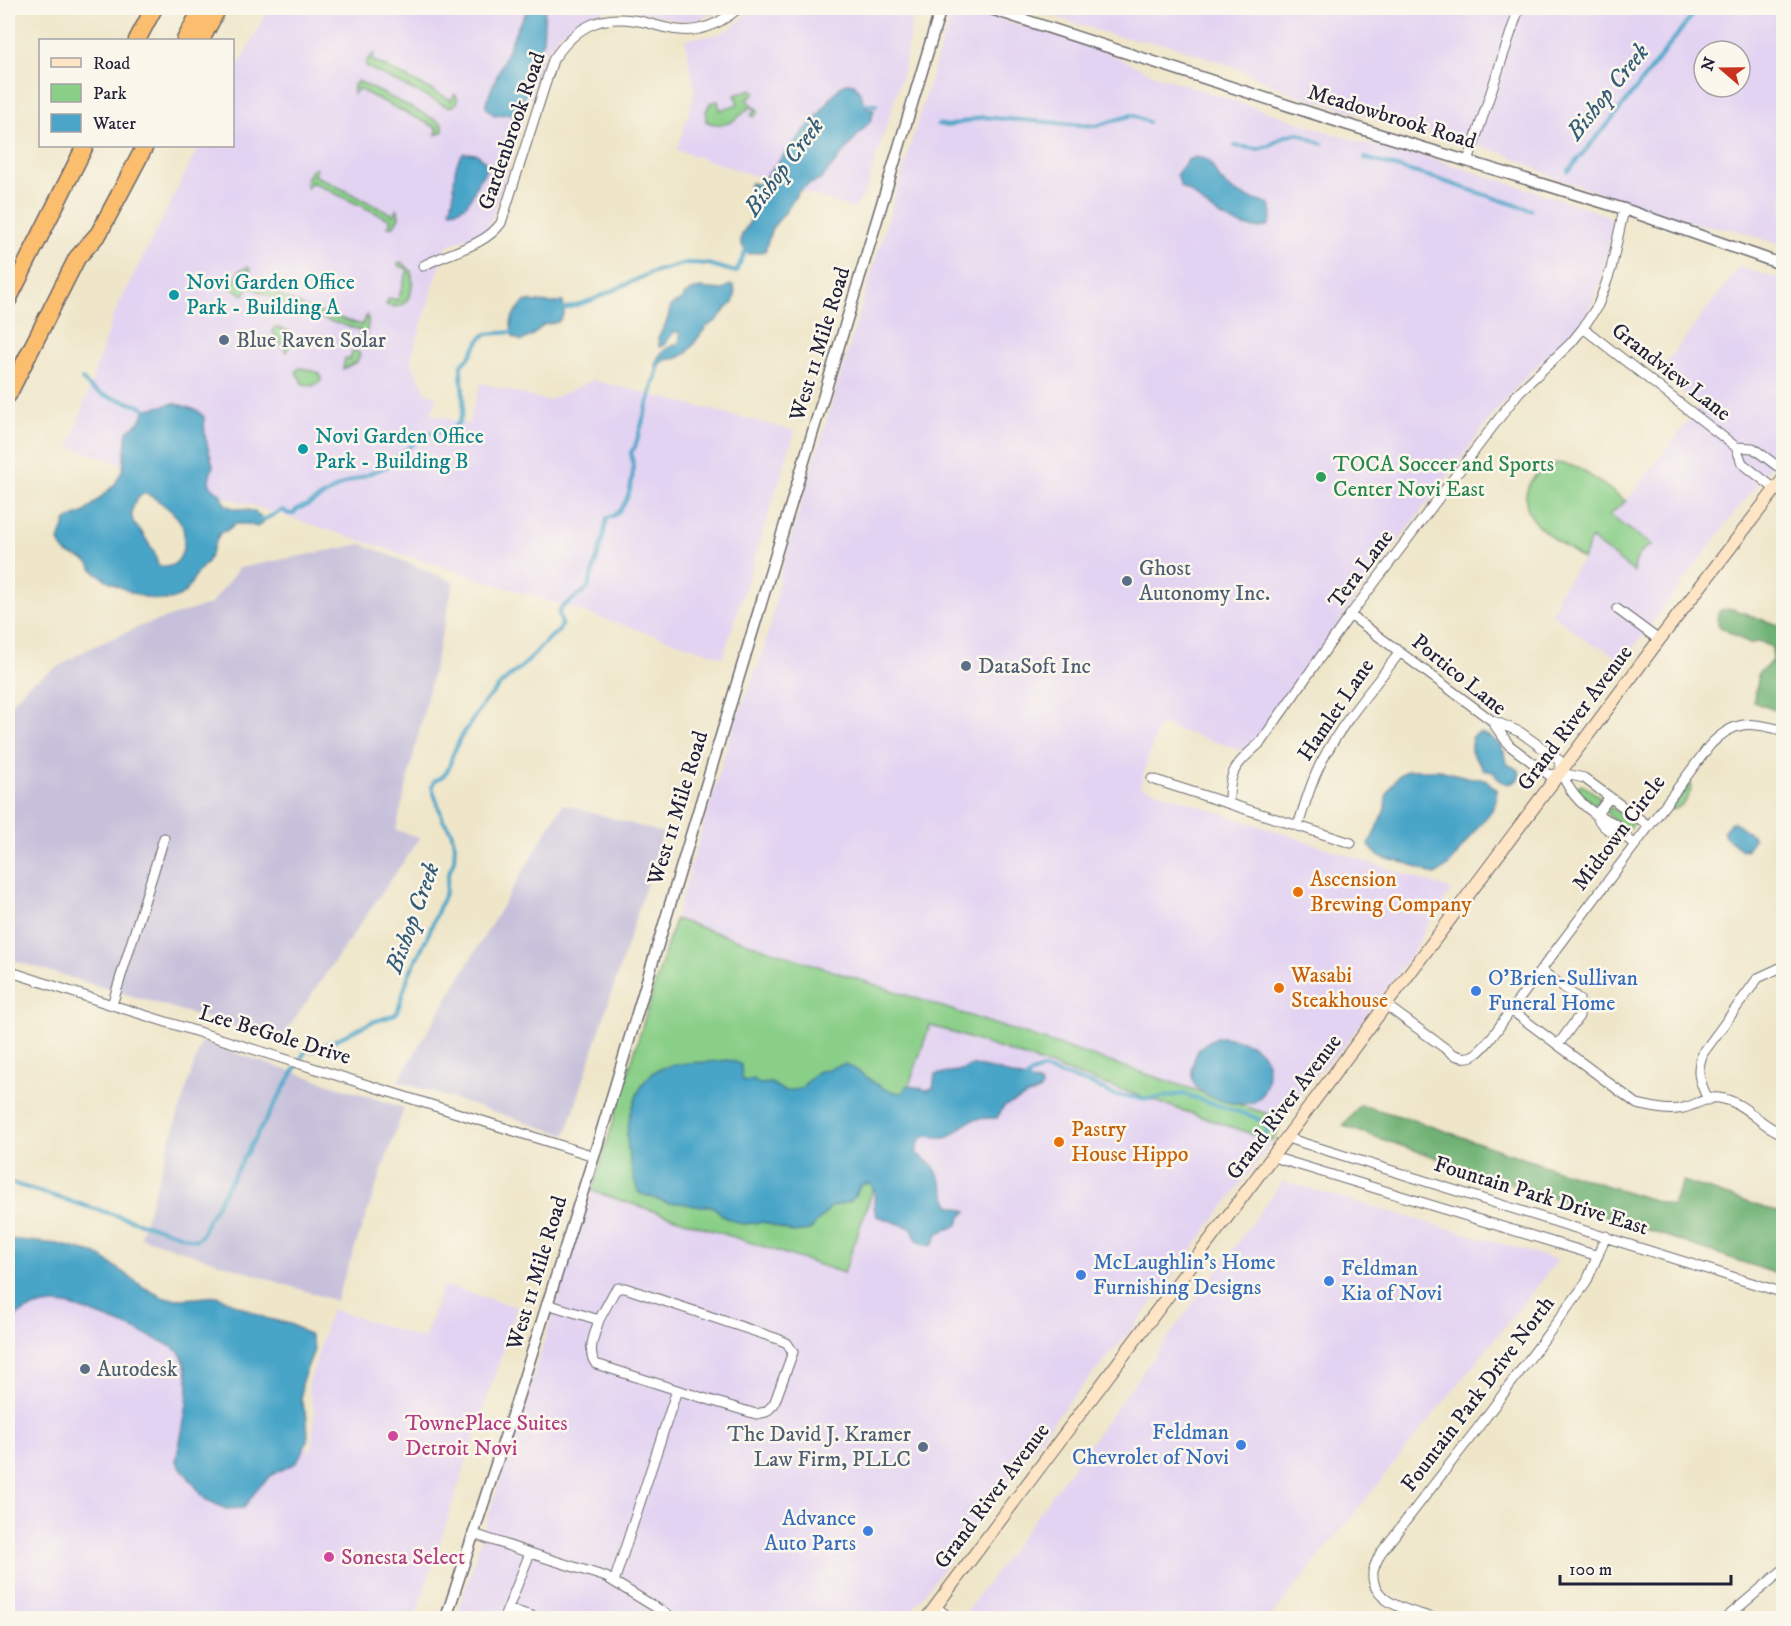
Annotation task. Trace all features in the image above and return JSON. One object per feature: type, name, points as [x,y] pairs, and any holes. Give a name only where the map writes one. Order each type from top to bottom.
[{"type":"highway","points":[[138,39],[154,8]]},
{"type":"highway","points":[[186,39],[202,8]]},
{"type":"highway","points":[[202,39],[218,8]]},
{"type":"highway","points":[[8,300],[84,147]]},
{"type":"highway","points":[[8,395],[132,147]]},
{"type":"highway","points":[[77,258],[99,233],[144,147]]},
{"type":"main road","name":"Grand River Avenue","points":[[927,1618],[1659,640],[1784,478]]},
{"type":"street","name":"Gardenbrook Road","points":[[423,266],[446,254],[484,240],[495,232],[501,223],[550,67],[570,39],[591,24],[610,18],[631,19],[675,29],[699,29],[713,26],[739,8]]},
{"type":"street","name":"West 11 Mile Road","points":[[446,1618],[594,1156],[941,8]]},
{"type":"street","name":"Meadowbrook Road","points":[[987,8],[1342,123],[1624,209],[1784,265]]},
{"type":"street","points":[[1468,162],[1519,8]]},
{"type":"street","name":"Tera Lane","points":[[1229,803],[1228,787],[1240,759],[1260,743],[1350,615],[1518,392],[1571,343],[1583,328],[1598,305],[1607,282],[1624,209]]},
{"type":"street","name":"Grandview Lane","points":[[1583,328],[1736,447],[1742,463],[1775,489]]},
{"type":"street","name":"Grandview Lane","points":[[1736,447],[1753,448],[1784,471]]},
{"type":"street","points":[[1617,609],[1659,640]]},
{"type":"street","name":"Portico Lane","points":[[1350,615],[1491,720],[1509,745],[1533,765],[1549,775],[1561,773],[1584,778],[1648,826]]},
{"type":"street","name":"Hamlet Lane","points":[[1298,826],[1322,760],[1400,652]]},
{"type":"street","points":[[1491,720],[1520,732],[1559,760],[1561,773],[1573,796],[1596,815],[1605,817],[1631,842]]},
{"type":"street","name":"Midtown Circle","points":[[1387,1006],[1453,1054],[1465,1058],[1480,1051],[1541,970],[1631,842],[1648,826],[1720,734],[1739,725],[1753,723],[1784,731]]},
{"type":"street","points":[[1152,778],[1351,843]]},
{"type":"street","points":[[1596,815],[1610,797]]},
{"type":"street","points":[[112,1005],[164,838]]},
{"type":"street","points":[[1708,1100],[1698,1076],[1703,1053],[1758,978],[1784,966]]},
{"type":"street","points":[[1541,970],[1579,999],[1579,1017],[1558,1045]]},
{"type":"street","name":"Lee BeGole Drive","points":[[8,971],[594,1156]]},
{"type":"street","points":[[1511,1010],[1637,1104],[1660,1109],[1681,1109],[1716,1097],[1737,1103],[1771,1128],[1784,1134]]},
{"type":"street","name":"Fountain Park Drive East","points":[[1287,1138],[1784,1293]]},
{"type":"street","name":"Fountain Park Drive East","points":[[1273,1157],[1598,1256]]},
{"type":"street","name":"Fountain Park Drive North","points":[[1433,1618],[1400,1608],[1388,1601],[1374,1586],[1373,1570],[1380,1554],[1478,1429],[1586,1283],[1606,1236]]},
{"type":"street","points":[[618,1288],[625,1288],[778,1339],[787,1343],[793,1352],[774,1404],[766,1412],[756,1414],[677,1390],[596,1364],[592,1359],[591,1350],[599,1320],[618,1288]]},
{"type":"street","points":[[547,1304],[599,1320]]},
{"type":"street","points":[[614,1582],[677,1390]]},
{"type":"street","points":[[474,1534],[606,1577],[673,1618]]},
{"type":"street","points":[[530,1553],[506,1614],[539,1618]]},
{"type":"street","points":[[1726,1618],[1784,1569]]},
{"type":"street","points":[[936,1607],[950,1618]]},
{"type":"shaded area","points":[[268,8],[722,8],[696,20],[680,21],[627,9],[603,11],[578,20],[559,35],[543,56],[491,222],[485,230],[476,235],[446,246],[410,362],[427,393],[437,396],[431,414],[468,424],[481,383],[547,401],[593,380],[795,431],[723,657],[70,447],[114,314],[198,147],[234,147],[234,76]]},
{"type":"shaded area","points":[[751,8],[886,8],[913,16],[903,73],[865,193],[855,209],[677,150],[695,93],[685,39],[717,35],[731,28]]},
{"type":"shaded area","points":[[1027,8],[1783,8],[1783,246],[1736,230],[1691,223],[1553,177],[1511,156],[1458,139],[1398,126],[1296,94],[1238,68],[1170,45],[1115,36]]},
{"type":"shaded area","points":[[965,13],[984,15],[1039,30],[1106,52],[1155,75],[1368,145],[1414,153],[1584,207],[1608,216],[1613,225],[1601,281],[1588,312],[1566,340],[1527,375],[1500,406],[1353,602],[1304,674],[1253,742],[1244,751],[1159,724],[1140,786],[1452,890],[1427,926],[1414,951],[1345,1045],[1310,1081],[1283,1119],[675,919],[734,725],[761,658],[772,619],[780,574],[944,35],[951,20]]},
{"type":"shaded area","points":[[1739,267],[1783,280],[1783,451],[1622,663],[1604,648],[1592,645],[1551,613],[1556,606],[1559,593],[1583,559],[1590,538],[1633,571],[1641,552],[1652,545],[1609,514],[1626,501],[1700,406],[1658,374]]},
{"type":"shaded area","points":[[362,544],[454,582],[396,830],[420,838],[280,1040],[8,959],[8,707],[29,684],[86,650],[143,625],[211,604],[239,568]]},
{"type":"shaded area","points":[[563,804],[663,833],[566,1135],[398,1081]]},
{"type":"shaded area","points":[[930,1025],[1273,1141],[1134,1327],[1066,1405],[906,1618],[456,1618],[592,1191],[844,1273]]},
{"type":"shaded area","points":[[201,1042],[404,1108],[336,1301],[140,1237]]},
{"type":"shaded area","points":[[1283,1181],[1558,1260],[1270,1618],[986,1618],[966,1612]]},
{"type":"shaded area","points":[[81,1274],[214,1338],[260,1418],[311,1451],[315,1412],[308,1387],[331,1309],[424,1339],[443,1285],[517,1307],[415,1618],[8,1618],[8,1297]]},
{"type":"green space","points":[[374,54],[372,60],[451,100],[455,94],[457,103],[448,107],[368,68],[367,60]]},
{"type":"green space","points":[[358,81],[440,122],[443,131],[436,135],[437,128],[358,89],[353,94],[354,85]]},
{"type":"green space","points":[[752,89],[755,93],[747,100],[759,111],[753,117],[751,115],[755,110],[751,106],[736,119],[725,124],[713,124],[706,121],[706,112],[710,103],[718,101],[720,110],[738,104],[735,95]]},
{"type":"green space","points":[[317,169],[314,175],[394,215],[397,209],[399,217],[394,226],[388,227],[391,220],[311,182],[307,188],[306,180],[311,170]]},
{"type":"green space","points":[[402,262],[411,271],[412,285],[409,297],[400,305],[394,307],[386,305],[389,298],[398,300],[408,269],[399,266],[398,263]]},
{"type":"green space","points":[[248,267],[251,270],[247,279],[306,308],[362,325],[367,315],[366,333],[359,340],[360,330],[303,313],[249,286],[244,295],[231,288],[240,270]]},
{"type":"green space","points":[[275,327],[289,331],[286,341],[291,343],[286,352],[273,333]]},
{"type":"green space","points":[[355,350],[360,354],[357,362],[343,369],[345,358],[350,360]]},
{"type":"green space","points":[[302,368],[319,373],[322,378],[320,382],[312,386],[303,384],[296,372]]},
{"type":"green space","points":[[1557,463],[1578,467],[1626,501],[1609,515],[1652,545],[1638,556],[1634,572],[1591,539],[1583,559],[1553,539],[1535,522],[1526,501],[1527,490],[1539,472]]},
{"type":"green space","points":[[1733,609],[1783,627],[1783,713],[1753,702],[1758,673],[1773,659],[1772,648],[1761,642],[1749,644],[1719,626],[1717,619],[1720,610]]},
{"type":"green space","points":[[1581,784],[1600,797],[1600,803],[1594,804],[1581,794],[1577,788]]},
{"type":"green space","points":[[1690,784],[1692,786],[1685,801],[1680,807],[1672,810],[1671,808]]},
{"type":"green space","points":[[1610,807],[1632,822],[1631,827],[1626,829],[1607,814],[1607,808]]},
{"type":"green space","points":[[675,919],[1283,1119],[1273,1141],[930,1025],[844,1273],[592,1191]]},
{"type":"green space","points":[[1360,1105],[1410,1119],[1557,1170],[1672,1206],[1683,1181],[1783,1214],[1783,1276],[1343,1126]]},
{"type":"water","points":[[529,8],[545,8],[543,40],[528,92],[511,114],[494,115],[486,107],[486,102],[518,26]]},
{"type":"water","points":[[847,83],[854,84],[866,107],[874,109],[871,120],[820,180],[798,192],[772,228],[765,251],[749,254],[741,243],[741,238],[753,212],[755,196],[749,188],[751,183],[759,185],[818,116],[836,91]]},
{"type":"water","points":[[464,153],[477,154],[486,163],[487,168],[467,204],[458,210],[451,211],[456,166]]},
{"type":"water","points":[[1196,157],[1208,160],[1223,183],[1235,192],[1270,204],[1272,214],[1269,225],[1254,228],[1235,223],[1217,214],[1181,187],[1177,174],[1188,160]]},
{"type":"water","points":[[729,285],[734,286],[733,303],[716,321],[706,327],[687,353],[678,358],[665,360],[657,368],[655,365],[661,354],[679,343],[679,332],[674,332],[664,345],[659,347],[658,338],[667,321],[671,305],[682,300],[685,294],[691,291],[700,288],[723,290]]},
{"type":"water","points":[[526,301],[563,302],[564,314],[558,322],[543,325],[533,335],[522,341],[513,337],[511,321]]},
{"type":"water","points":[[175,403],[198,411],[204,417],[205,436],[213,466],[209,479],[210,485],[221,495],[225,504],[256,513],[263,523],[257,527],[235,524],[221,532],[207,562],[196,574],[186,591],[173,599],[150,598],[126,590],[96,573],[83,559],[68,554],[59,541],[66,520],[85,512],[115,484],[123,469],[127,432],[141,420],[145,410]],"holes":[[[145,493],[167,508],[181,523],[184,546],[182,554],[173,565],[166,567],[158,565],[154,552],[134,524],[133,506]]]},
{"type":"water","points":[[1479,733],[1490,737],[1498,744],[1502,748],[1507,764],[1519,770],[1520,776],[1516,781],[1506,783],[1500,780],[1494,772],[1483,770],[1471,749],[1473,736]]},
{"type":"water","points":[[1408,770],[1439,770],[1485,779],[1496,789],[1495,803],[1490,813],[1452,862],[1435,875],[1412,865],[1383,857],[1369,845],[1385,809],[1386,797],[1390,788],[1399,775]]},
{"type":"water","points":[[1731,822],[1753,836],[1754,839],[1746,850],[1744,848],[1742,850],[1724,836],[1723,832]]},
{"type":"water","points":[[1222,1037],[1249,1044],[1262,1054],[1266,1061],[1268,1069],[1266,1086],[1261,1096],[1251,1103],[1224,1102],[1206,1095],[1195,1085],[1192,1069],[1195,1057],[1201,1047],[1209,1041]]},
{"type":"water","points":[[727,1060],[741,1065],[742,1079],[746,1081],[754,1079],[759,1084],[771,1083],[784,1091],[800,1089],[817,1072],[845,1064],[893,1092],[902,1093],[908,1085],[927,1090],[933,1088],[935,1075],[963,1070],[969,1066],[999,1071],[1040,1084],[1042,1087],[1036,1093],[1004,1106],[997,1118],[972,1120],[947,1137],[930,1136],[920,1139],[916,1153],[936,1170],[951,1206],[967,1211],[960,1218],[958,1225],[938,1233],[933,1245],[930,1246],[918,1242],[911,1228],[877,1216],[874,1207],[875,1194],[869,1183],[861,1185],[851,1201],[831,1207],[810,1230],[792,1232],[763,1222],[743,1224],[726,1218],[712,1206],[668,1203],[639,1193],[631,1164],[627,1134],[632,1108],[645,1081],[658,1070],[666,1067],[683,1063]]},
{"type":"water","points":[[8,1239],[58,1244],[97,1254],[145,1288],[164,1298],[218,1296],[265,1318],[290,1324],[310,1335],[314,1350],[302,1381],[301,1400],[307,1418],[308,1441],[296,1463],[273,1474],[258,1488],[244,1508],[226,1509],[205,1499],[176,1461],[188,1391],[185,1365],[180,1353],[145,1334],[66,1305],[50,1304],[34,1307],[8,1323]]},
{"type":"waterway","name":"Bishop Creek","points":[[1568,171],[1622,107],[1698,8]]},
{"type":"waterway","name":"Bishop Creek","points":[[860,103],[876,105]]},
{"type":"waterway","name":"Bishop Creek","points":[[938,124],[948,126],[982,117],[1096,126],[1132,115],[1148,122]]},
{"type":"waterway","name":"Bishop Creek","points":[[1235,146],[1257,149],[1269,146],[1285,136],[1298,133],[1322,144]]},
{"type":"waterway","name":"Bishop Creek","points":[[1365,158],[1531,210]]},
{"type":"waterway","points":[[561,310],[592,300],[653,272],[687,263],[708,264],[736,272],[747,248]]},
{"type":"waterway","points":[[263,520],[283,510],[293,514],[297,509],[343,484],[386,467],[425,434],[449,432],[462,416],[461,365],[486,334],[514,332]]},
{"type":"waterway","name":"Bishop Creek","points":[[8,1182],[196,1240],[201,1236],[306,1050],[313,1051],[372,1022],[397,1013],[409,974],[446,891],[448,875],[454,860],[455,845],[451,831],[443,820],[432,787],[434,781],[443,776],[449,768],[460,739],[483,704],[502,683],[558,632],[562,625],[559,613],[561,608],[588,588],[607,518],[614,516],[624,505],[630,490],[633,466],[631,452],[635,447],[659,365]]},
{"type":"waterway","points":[[82,379],[97,392],[146,409]]},
{"type":"waterway","points":[[1026,1079],[1032,1073],[1043,1069],[1094,1085],[1114,1095],[1149,1099],[1183,1094],[1254,1117],[1268,1128],[1240,1172]]},
{"type":"place","name":"Novi Garden Office Park - Building A","points":[[174,295]]},
{"type":"place","name":"Blue Raven Solar","points":[[224,340]]},
{"type":"place","name":"Novi Garden Office Park - Building B","points":[[303,449]]},
{"type":"place","name":"TOCA Soccer and Sports Center Novi East","points":[[1321,477]]},
{"type":"place","name":"Ghost Autonomy Inc.","points":[[1127,581]]},
{"type":"place","name":"DataSoft Inc","points":[[966,666]]},
{"type":"place","name":"Ascension Brewing Company","points":[[1298,892]]},
{"type":"place","name":"Wasabi Steakhouse","points":[[1279,988]]},
{"type":"place","name":"O'Brien-Sullivan Funeral Home","points":[[1476,991]]},
{"type":"place","name":"Pastry House Hippo","points":[[1059,1142]]},
{"type":"place","name":"McLaughlin's Home Furnishing Designs","points":[[1081,1275]]},
{"type":"place","name":"Feldman Kia of Novi","points":[[1329,1281]]},
{"type":"place","name":"Autodesk","points":[[85,1369]]},
{"type":"place","name":"TownePlace Suites Detroit Novi","points":[[393,1436]]},
{"type":"place","name":"Feldman Chevrolet of Novi","points":[[1241,1445]]},
{"type":"place","name":"The David J. Kramer Law Firm, PLLC","points":[[923,1447]]},
{"type":"place","name":"Advance Auto Parts","points":[[868,1531]]},
{"type":"place","name":"Sonesta Select","points":[[329,1557]]}]
